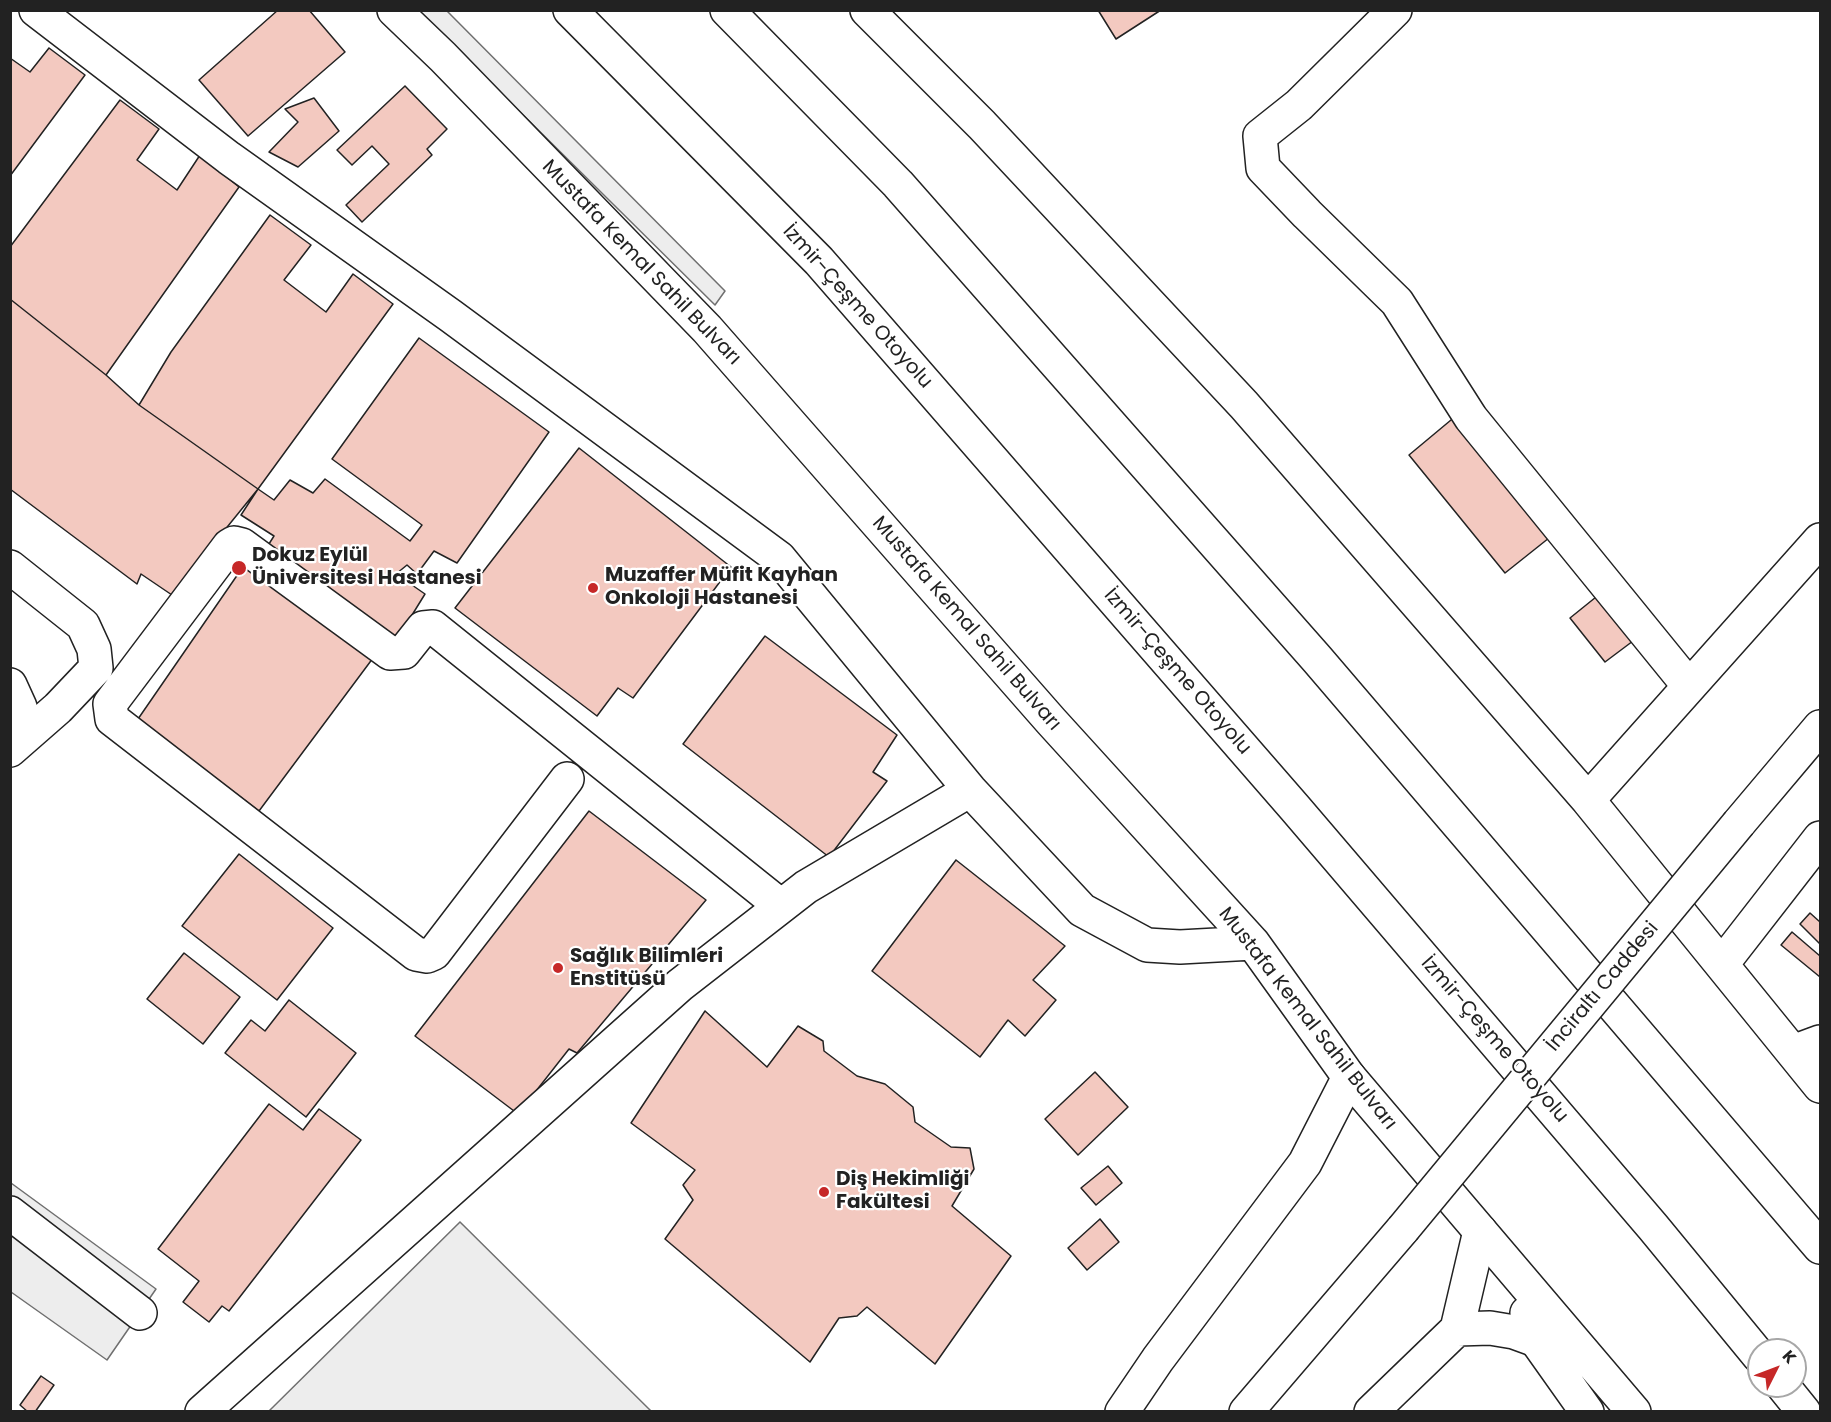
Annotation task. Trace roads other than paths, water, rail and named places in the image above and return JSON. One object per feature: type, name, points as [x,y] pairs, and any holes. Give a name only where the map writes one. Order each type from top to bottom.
[{"type":"main road","points":[[36,10],[229,158],[451,316],[779,558],[970,790],[1082,910],[1148,945],[1180,947],[1253,943]]},
{"type":"main road","name":"Mustafa Kemal Sahil Bulvarı","points":[[394,10],[443,57],[707,329],[1051,721],[1253,943],[1349,1077],[1634,1412]]},
{"type":"main road","name":"İzmir-Çeşme Otoyolu","points":[[570,10],[819,261],[1295,807],[1653,1227],[1747,1341]]},
{"type":"main road","points":[[727,10],[898,184],[1317,659],[1821,1247]]},
{"type":"main road","points":[[867,10],[982,125],[1244,405],[1588,800],[1722,964],[1807,1047],[1821,1086]]},
{"type":"main road","points":[[1395,10],[1299,105],[1260,136],[1263,168],[1397,302],[1471,418],[1689,686]]},
{"type":"main road","points":[[1588,800],[1821,540]]},
{"type":"main road","points":[[567,779],[434,952],[427,956],[416,954],[112,719],[110,704],[229,546],[234,543],[242,544],[390,653],[404,652],[423,628],[433,627],[781,906]]},
{"type":"main road","points":[[10,567],[83,625],[94,649],[96,668],[58,708],[10,750]]},
{"type":"main road","points":[[10,685],[21,707],[10,717]]},
{"type":"main road","name":"İnciraltı Caddesi","points":[[1246,1412],[1403,1229],[1738,823],[1821,727]]},
{"type":"main road","points":[[202,1412],[671,993],[806,886],[970,790]]},
{"type":"main road","points":[[1722,964],[1821,838]]},
{"type":"main road","points":[[1122,1412],[1158,1359],[1305,1163],[1349,1077]]},
{"type":"main road","points":[[10,1213],[140,1313]]},
{"type":"main road","points":[[1371,1412],[1457,1329],[1480,1231]]},
{"type":"main road","name":"Mustafa Kemal Sahil Bulvarı","points":[[1509,1263],[1536,1340],[1587,1412]]},
{"type":"main road","points":[[1457,1329],[1490,1328],[1514,1332],[1536,1340]]},
{"type":"main road","points":[[1793,1398],[1804,1412]]},
{"type":"place","name":"Dokuz Eylül Üniversitesi Hastanesi","points":[[239,568]]},
{"type":"place","name":"Muzaffer Müfit Kayhan Onkoloji Hastanesi","points":[[593,588]]},
{"type":"place","name":"Sağlık Bilimleri Enstitüsü","points":[[558,968]]},
{"type":"place","name":"Diş Hekimliği Fakültesi","points":[[824,1192]]}]
